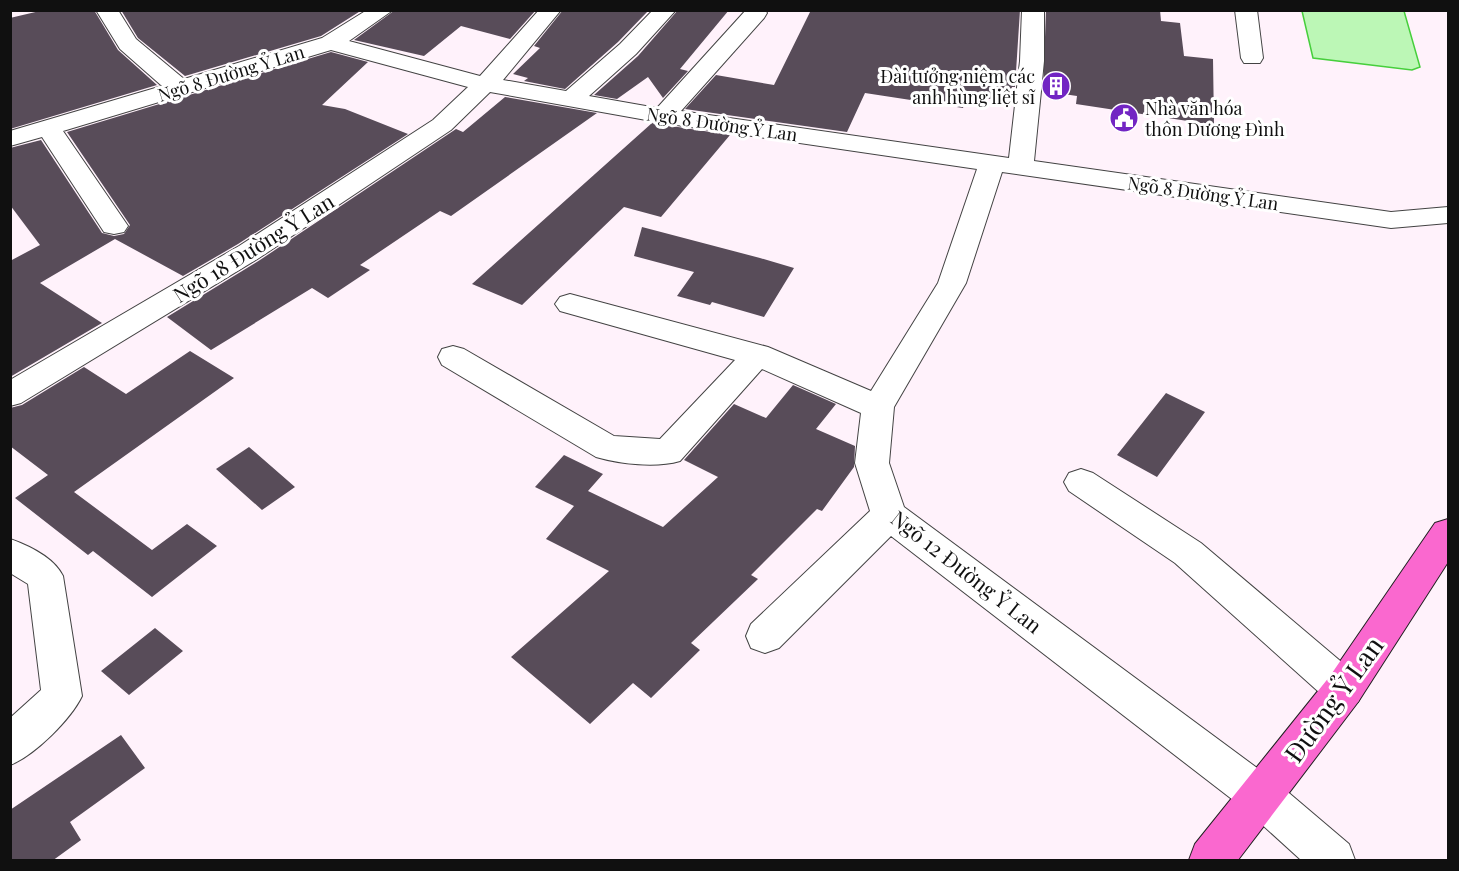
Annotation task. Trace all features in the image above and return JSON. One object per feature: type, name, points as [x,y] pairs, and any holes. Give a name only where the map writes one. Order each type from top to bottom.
[{"type":"main road","name":"Đường Ỷ Lan","points":[[1211,861],[1344,689],[1449,533]]},
{"type":"street","points":[[107,10],[113,27],[127,44],[180,88]]},
{"type":"street","points":[[330,43],[383,10]]},
{"type":"street","name":"Ngõ 18 Đường Ỷ Lan","points":[[10,395],[249,252],[442,125],[485,84],[551,10]]},
{"type":"street","points":[[570,100],[628,49],[666,10]]},
{"type":"street","name":"Ngõ 12 Đường Ỷ Lan","points":[[1033,10],[1032,61],[1006,165],[952,283],[878,407],[872,463],[889,515],[1261,796],[1334,861]]},
{"type":"street","points":[[1246,10],[1252,58]]},
{"type":"street","points":[[663,116],[756,13]]},
{"type":"street","name":"Ngõ 8 Đường Ỷ Lan","points":[[10,139],[330,43],[485,84],[663,116],[1391,220],[1449,215]]},
{"type":"street","points":[[48,128],[114,226]]},
{"type":"street","points":[[570,304],[757,355],[878,407]]},
{"type":"street","points":[[453,357],[608,448],[668,452],[757,355]]},
{"type":"street","points":[[1081,482],[1188,553],[1344,689]]},
{"type":"street","points":[[765,636],[889,515]]},
{"type":"street","points":[[10,554],[45,576],[62,696],[10,746]]},
{"type":"shaded area","points":[[1302,11],[1404,11],[1420,67],[1412,70],[1313,58]]},
{"type":"building","points":[[44,10],[94,10],[118,50],[157,85],[10,129],[10,18]]},
{"type":"building","points":[[121,10],[362,10],[321,36],[185,76],[138,38]]},
{"type":"building","points":[[395,10],[536,10],[510,39],[461,26],[424,56],[354,40]]},
{"type":"building","points":[[563,10],[649,10],[618,42],[565,89],[524,81],[528,78],[513,74],[540,48],[534,46]]},
{"type":"building","points":[[678,10],[729,10],[680,69],[688,71],[663,98],[648,77],[617,99],[594,95],[638,56]]},
{"type":"building","points":[[811,10],[1020,10],[1015,87],[1012,87],[1007,102],[967,95],[963,108],[865,93],[847,132],[685,109],[716,75],[774,85]]},
{"type":"building","points":[[1046,10],[1160,10],[1161,21],[1180,23],[1184,56],[1213,59],[1214,125],[1076,104],[1077,96],[1043,91]]},
{"type":"building","points":[[331,52],[368,62],[322,105],[345,109],[408,134],[238,244],[183,276],[115,239],[40,283],[102,323],[10,377],[10,261],[40,245],[10,205],[10,148],[41,140],[102,233],[114,236],[124,234],[130,225],[67,132]]},
{"type":"building","points":[[505,97],[597,113],[451,216],[440,211],[360,265],[370,270],[328,298],[312,288],[211,350],[167,317],[260,260],[456,129],[463,132]]},
{"type":"building","points":[[652,123],[730,135],[661,217],[624,207],[522,305],[472,284]]},
{"type":"building","points":[[642,227],[794,268],[764,317],[712,302],[710,305],[677,296],[694,272],[634,256]]},
{"type":"building","points":[[190,351],[234,378],[74,492],[152,550],[187,524],[217,546],[152,597],[93,551],[88,555],[15,498],[48,475],[10,446],[10,408],[22,405],[84,367],[126,394]]},
{"type":"building","points":[[793,385],[836,404],[816,429],[855,446],[854,467],[822,511],[817,509],[751,575],[758,579],[691,643],[700,650],[651,698],[633,683],[590,724],[511,657],[609,571],[546,539],[574,506],[535,487],[564,455],[603,474],[588,491],[663,527],[718,477],[684,460],[734,404],[766,418]]},
{"type":"building","points":[[1166,393],[1205,412],[1157,477],[1117,455]]},
{"type":"building","points":[[249,447],[295,487],[262,510],[216,469]]},
{"type":"building","points":[[155,628],[183,651],[129,695],[101,671]]},
{"type":"building","points":[[121,735],[145,768],[70,822],[81,840],[52,861],[10,861],[10,810]]},
{"type":"place","name":"Đài tưởng niệm các anh hùng liệt sĩ","points":[[1056,86]]},
{"type":"place","name":"Nhà văn hóa thôn Dương Đình","points":[[1124,118]]}]
